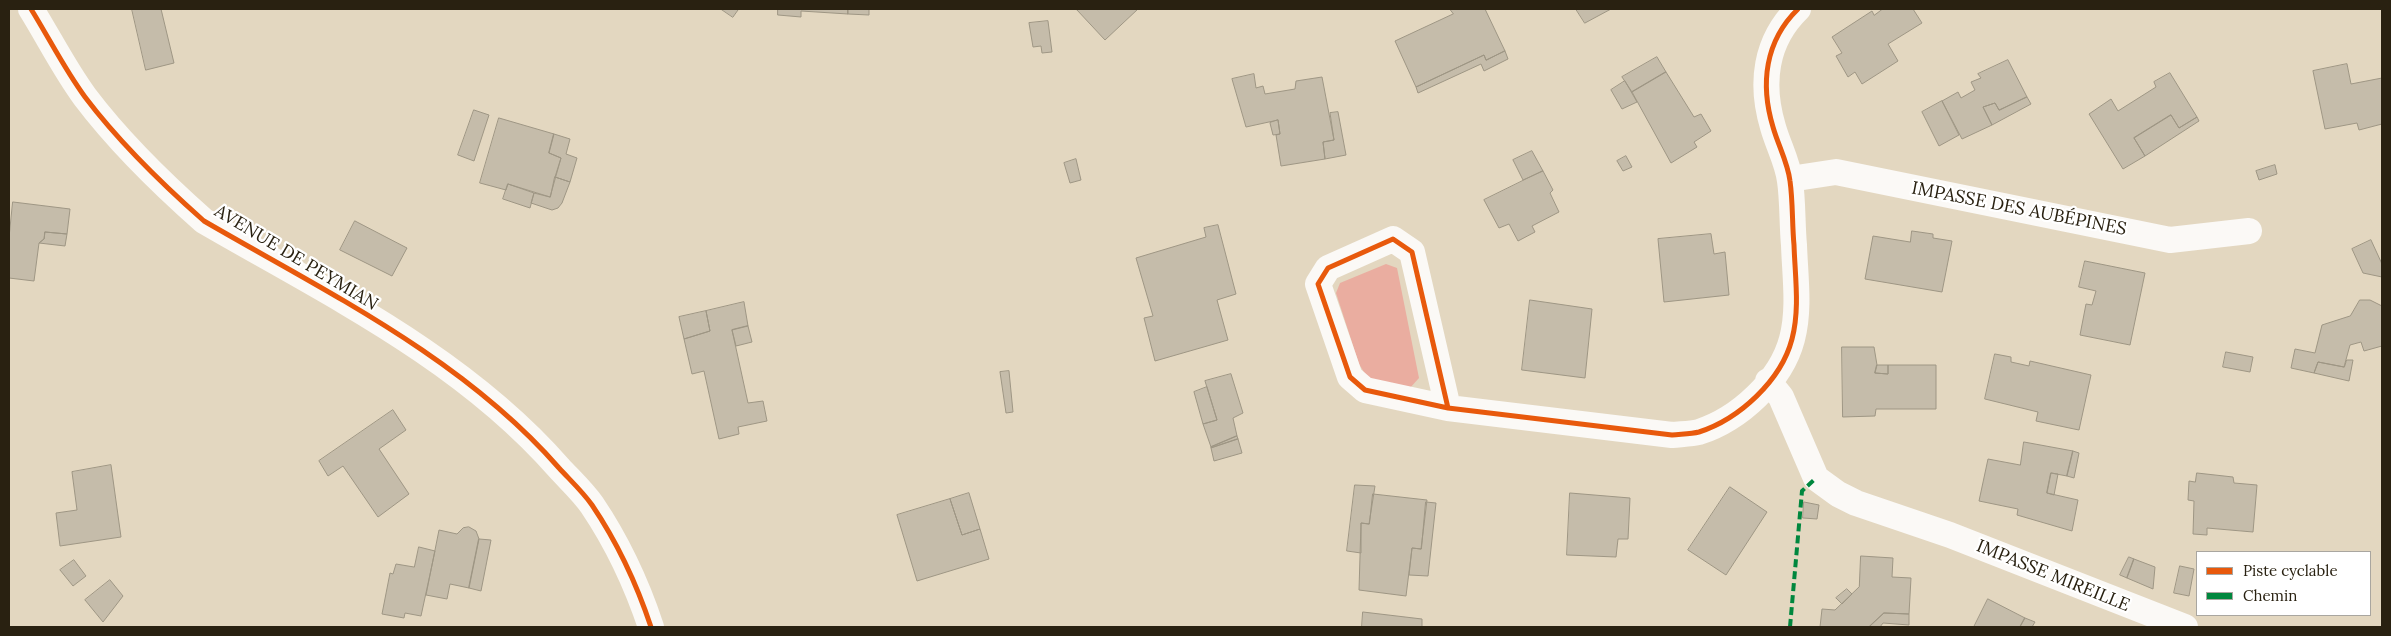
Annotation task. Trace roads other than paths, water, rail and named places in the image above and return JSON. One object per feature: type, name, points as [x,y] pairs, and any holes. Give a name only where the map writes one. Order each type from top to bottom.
[{"type":"street","name":"AVENUE DE PEYMIAN","points":[[31,9],[84,96],[122,141],[174,195],[204,221],[416,345],[471,384],[520,426],[591,504],[625,562],[651,627]]},
{"type":"street","points":[[1448,408],[1412,252],[1393,238],[1328,268],[1318,284],[1350,376],[1365,390],[1448,408],[1672,435],[1697,432],[1725,421],[1747,405],[1768,382],[1786,358],[1792,338],[1797,303],[1790,179],[1772,126],[1765,78],[1775,42],[1785,22],[1798,9]]},
{"type":"street","name":"IMPASSE DES AUBÉPINES","points":[[1790,179],[1836,172],[2170,240],[2249,231]]},
{"type":"street","name":"IMPASSE MIREILLE","points":[[1768,382],[1781,397],[1816,478],[1838,494],[1856,503],[1950,535],[2185,627]]}]
